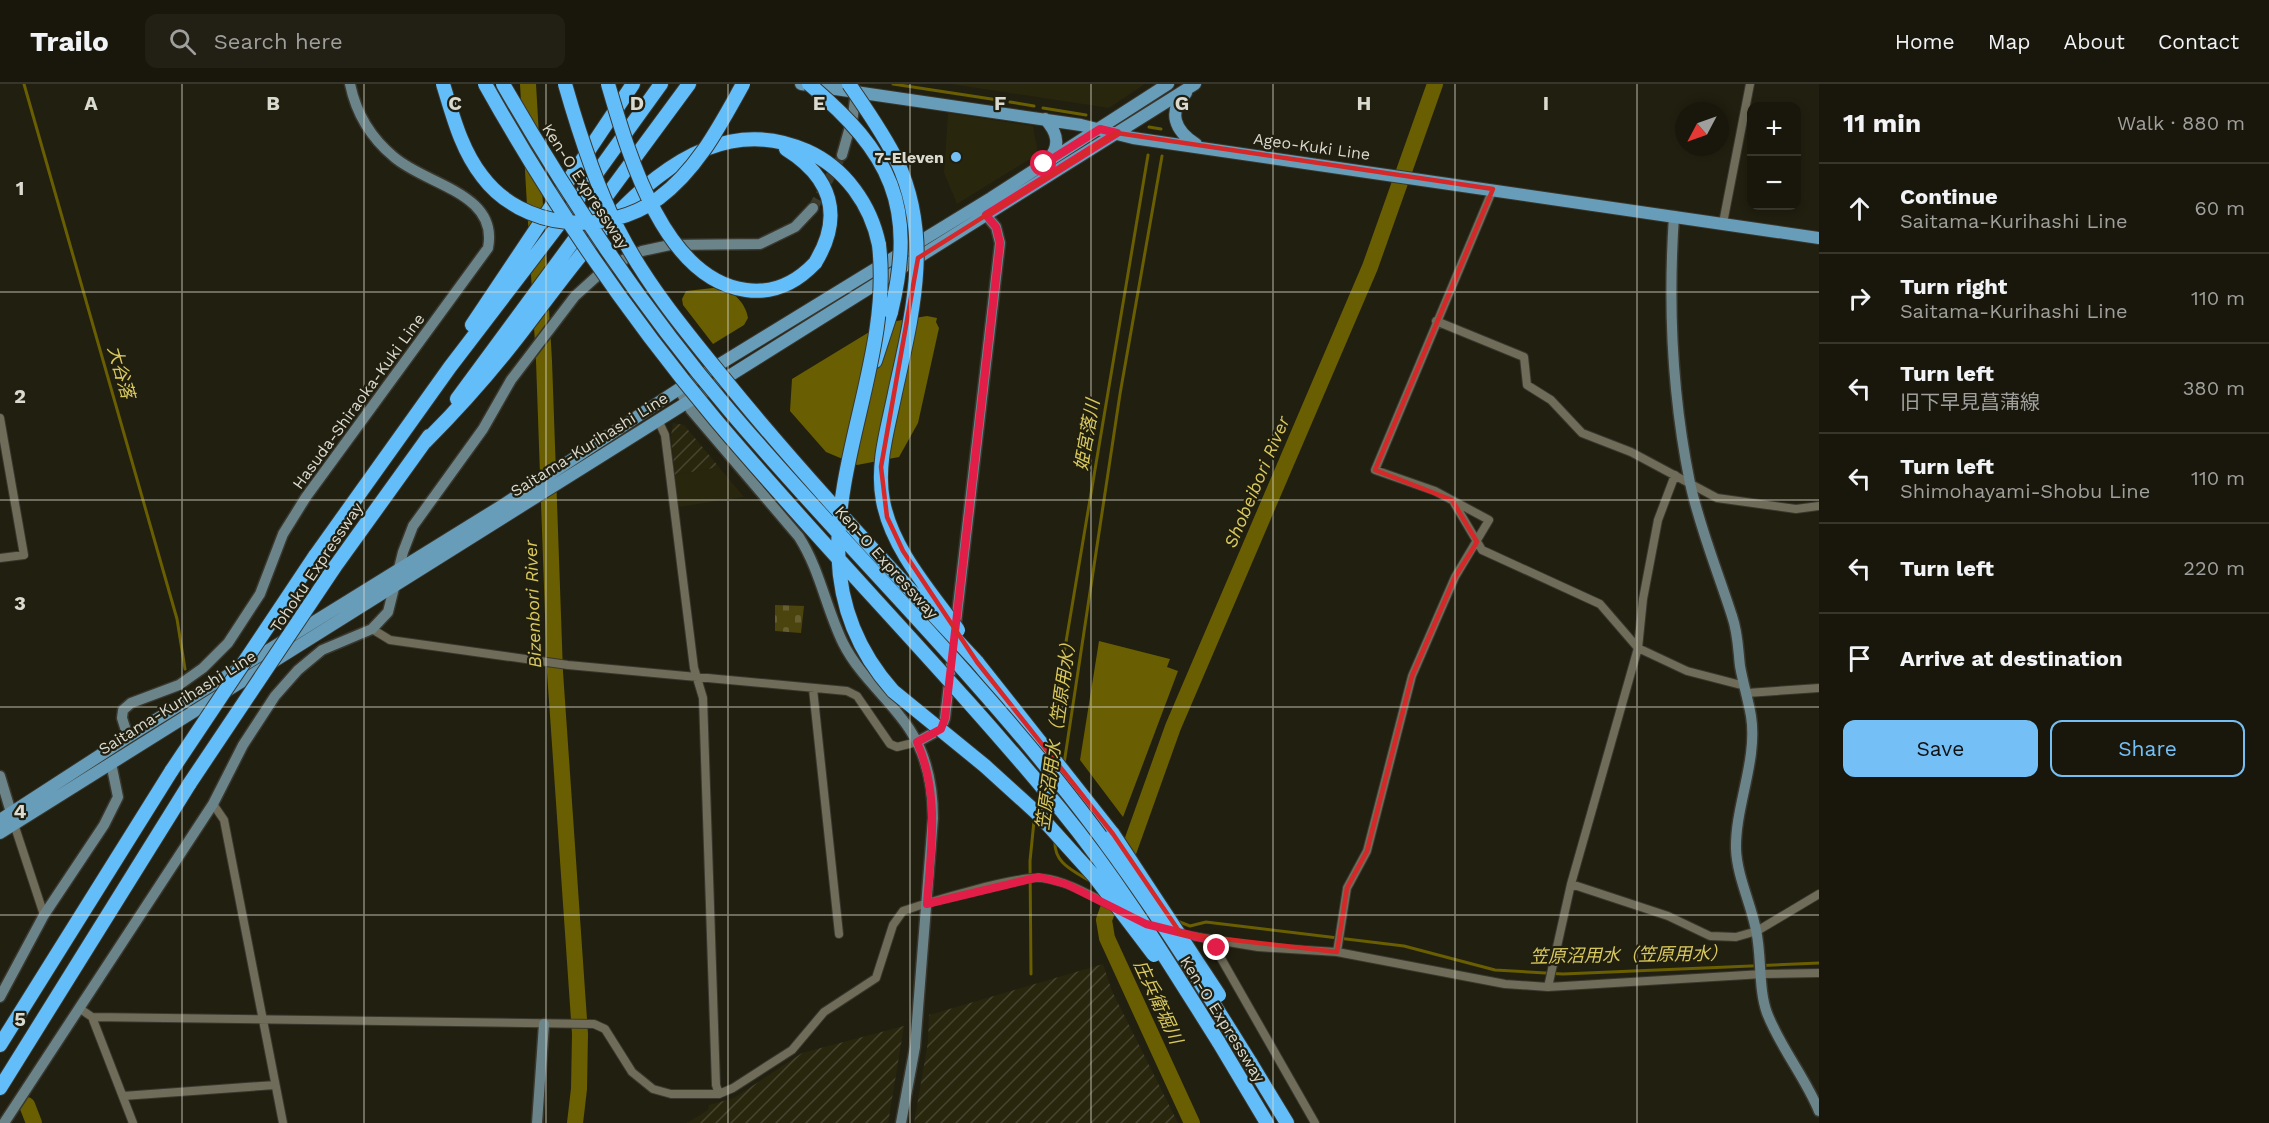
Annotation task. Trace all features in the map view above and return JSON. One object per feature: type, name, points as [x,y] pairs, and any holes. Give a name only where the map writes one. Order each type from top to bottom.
[{"type":"highway","points":[[442,84],[465,149],[493,189],[520,209],[535,215],[581,224],[632,213],[666,192],[685,173],[714,136],[743,84]]},
{"type":"highway","name":"Ken-O Expressway","points":[[485,84],[575,230],[664,355],[770,483],[952,682],[1062,812],[1150,934],[1267,1123]]},
{"type":"highway","name":"Ken-O Expressway","points":[[503,84],[580,209],[628,281],[680,350],[784,474],[924,627],[1068,793],[1155,912],[1287,1123]]},
{"type":"highway","points":[[565,84],[592,170],[608,206],[646,276],[707,357],[792,460],[977,662],[1065,771],[1126,853],[1209,977],[1241,1033],[1250,1062]]},
{"type":"highway","points":[[608,84],[627,144],[647,192],[671,236],[696,266],[721,283],[752,291],[781,287],[794,281],[815,263],[823,251],[831,225],[828,196],[811,169],[785,149],[752,140]]},
{"type":"highway","points":[[450,367],[463,339],[501,280],[633,84]]},
{"type":"highway","name":"Tohoku Expressway","points":[[0,1045],[172,770],[315,556],[450,367],[573,206],[661,84]]},
{"type":"highway","name":"Tohoku Expressway","points":[[0,1088],[190,783],[334,568],[688,84]]},
{"type":"highway","points":[[809,84],[841,112],[870,145],[888,177],[900,212],[902,246],[899,280],[862,400]]},
{"type":"highway","points":[[854,87],[896,160],[911,198],[918,235],[918,269],[912,314],[881,467],[882,500],[893,534],[977,662]]},
{"type":"highway","points":[[425,442],[466,401],[578,261],[623,209],[671,167],[692,154],[715,145],[752,140],[766,139],[789,144],[818,156],[843,177],[864,204],[879,245],[881,294],[841,500],[838,558],[846,608],[854,633],[866,655],[893,691],[1019,796],[1069,846],[1218,1041]]},
{"type":"main road","name":"Ageo-Kuki Line","points":[[801,84],[854,87],[1117,133],[1819,238]]},
{"type":"main road","name":"Saitama-Kurihashi Line","points":[[0,833],[13,818],[128,737],[398,571],[679,389],[1044,164],[1168,84]]},
{"type":"main road","name":"Saitama-Kurihashi Line","points":[[0,820],[13,818],[111,763],[1195,84]]},
{"type":"main road","points":[[1195,84],[1176,105],[1174,117],[1182,134],[1201,146]]},
{"type":"main road","points":[[1044,164],[1057,147],[1057,139],[1052,126],[1045,119]]},
{"type":"street","name":"Hasuda-Shiraoka-Kuki Line","points":[[128,737],[122,718],[123,710],[131,703],[179,685],[203,668],[228,643],[263,588],[283,534],[300,506],[340,448],[488,248],[489,230],[479,208],[464,196],[405,166],[386,150],[364,122],[350,84]]},
{"type":"street","points":[[1723,223],[1750,84]]},
{"type":"street","points":[[842,155],[854,116],[854,87]]},
{"type":"street","points":[[1337,952],[1347,888],[1367,851],[1412,676],[1455,578],[1489,520],[1452,500],[1375,470],[1493,189]]},
{"type":"street","points":[[4,1123],[213,804],[254,727],[298,670],[322,650],[372,629],[388,612],[398,571],[413,526],[483,429],[511,380],[575,296],[606,268],[642,250],[670,245],[760,244],[795,227],[813,208]]},
{"type":"street","points":[[372,629],[390,640],[538,661],[855,694],[887,741],[894,747],[917,742],[941,729],[945,718],[1000,243],[996,227],[986,215]]},
{"type":"street","points":[[1674,216],[1670,276],[1672,348],[1690,483],[1705,537],[1735,626],[1751,737],[1736,833],[1736,853],[1757,931],[1763,974],[1763,1000],[1768,1016],[1809,1087],[1819,1111]]},
{"type":"street","points":[[1436,321],[1524,357],[1527,385],[1551,400],[1582,433],[1631,452],[1717,498],[1796,509],[1819,506]]},
{"type":"street","points":[[679,389],[686,402],[799,537],[809,555],[849,654],[870,685],[910,729],[928,775],[933,804],[927,904],[915,1047],[901,1123]]},
{"type":"street","points":[[0,418],[24,555],[0,558]]},
{"type":"street","points":[[658,420],[665,435],[696,677],[703,698],[716,1085],[719,1094]]},
{"type":"street","points":[[1548,987],[1571,884],[1638,648],[1643,599],[1658,520],[1675,476]]},
{"type":"street","points":[[1452,500],[1482,550],[1600,604],[1638,648],[1687,671],[1746,690],[1819,688]]},
{"type":"street","points":[[813,689],[839,934]]},
{"type":"street","points":[[0,997],[44,915],[104,825],[118,797],[111,763]]},
{"type":"street","points":[[0,776],[44,915]]},
{"type":"street","points":[[213,804],[224,820],[283,1123]]},
{"type":"street","points":[[79,1008],[92,1017],[594,1024],[605,1029],[627,1066],[653,1089],[671,1095],[719,1094],[733,1088],[792,1050],[805,1038],[824,1012],[871,983],[878,973],[899,914],[927,904],[1039,877],[1066,884],[1146,924],[1172,932],[1218,942],[1337,952],[1505,984],[1548,987],[1763,974],[1819,973]]},
{"type":"street","points":[[1571,884],[1668,916],[1710,936],[1736,937],[1757,931],[1819,894]]},
{"type":"street","points":[[1218,942],[1218,953],[1315,1123]]},
{"type":"street","points":[[92,1017],[134,1123]]},
{"type":"street","points":[[537,1123],[549,1024]]},
{"type":"street","points":[[123,1096],[275,1085]]},
{"type":"highlighted area","points":[[1117,133],[1493,189],[1375,470],[1452,500],[1477,542],[1455,577],[1412,676],[1367,851],[1347,888],[1337,952],[1181,934],[1113,834],[977,662],[903,551],[887,517],[881,467],[918,258]]},
{"type":"shaded area","points":[[951,84],[1145,84],[1109,108]]},
{"type":"shaded area","points":[[948,113],[1033,126],[1038,154],[957,204],[944,173]]},
{"type":"shaded area","points":[[722,287],[739,299],[748,318],[744,325],[713,344],[683,305],[682,299],[686,291]]},
{"type":"shaded area","points":[[927,316],[937,318],[939,328],[918,423],[899,457],[857,465],[826,452],[790,411],[792,379],[884,323]]},
{"type":"shaded area","points":[[673,423],[684,425],[719,467],[675,475],[671,436]]},
{"type":"shaded area","points":[[719,467],[744,497],[679,507],[675,475]]},
{"type":"shaded area","points":[[1099,641],[1170,659],[1167,667],[1178,671],[1123,817],[1080,760]]},
{"type":"shaded area","points":[[1103,964],[1112,991],[1178,1123],[914,1123],[928,1042],[929,1015]]},
{"type":"shaded area","points":[[904,1026],[888,1123],[687,1123],[708,1110],[709,1105],[734,1098],[802,1053]]},
{"type":"green space","points":[[775,605],[804,606],[801,633],[775,631]]},
{"type":"waterway","name":"大谷落","points":[[24,84],[177,619],[185,669]]},
{"type":"waterway","name":"Bizenbori River","points":[[528,84],[544,361],[555,672],[580,1034],[579,1089],[575,1123]]},
{"type":"waterway","name":"笠原沼用水（笠原用水）","points":[[893,84],[998,100]]},
{"type":"waterway","name":"Shobeibori River","points":[[1192,1123],[1107,938],[1104,920],[1173,727],[1370,267],[1435,84]]},
{"type":"waterway","name":"笠原沼用水（笠原用水）","points":[[1010,102],[1034,106]]},
{"type":"waterway","name":"笠原沼用水（笠原用水）","points":[[1043,108],[1086,115]]},
{"type":"waterway","name":"笠原沼用水（笠原用水）","points":[[1149,127],[1161,129]]},
{"type":"waterway","name":"姫宮落川","points":[[1053,719],[1148,155]]},
{"type":"waterway","name":"笠原沼用水（笠原用水）","points":[[1064,764],[1120,394],[1162,156]]},
{"type":"waterway","name":"姫宮落川","points":[[1031,974],[1030,861],[1034,821]]},
{"type":"waterway","name":"笠原沼用水（笠原用水）","points":[[1055,839],[1055,847],[1060,860],[1090,881]]},
{"type":"waterway","name":"笠原沼用水（笠原用水）","points":[[1177,921],[1190,926],[1206,922],[1404,946],[1495,970],[1563,974],[1819,963]]},
{"type":"waterway","points":[[27,1105],[34,1123]]},
{"type":"tunnel","points":[[813,208],[842,155]]},
{"type":"place","name":"7-Eleven","points":[[956,157]]},
{"type":"route","points":[[1044,164],[1100,129],[1117,133],[986,215],[996,227],[1000,243],[945,718],[941,729],[932,736],[917,742],[932,790],[933,804],[927,904],[1017,880],[1039,877],[1066,884],[1146,924],[1218,942],[1217,948]]},
{"type":"water label","name":"庄兵衛堀川","points":[[1158,1002]]}]
